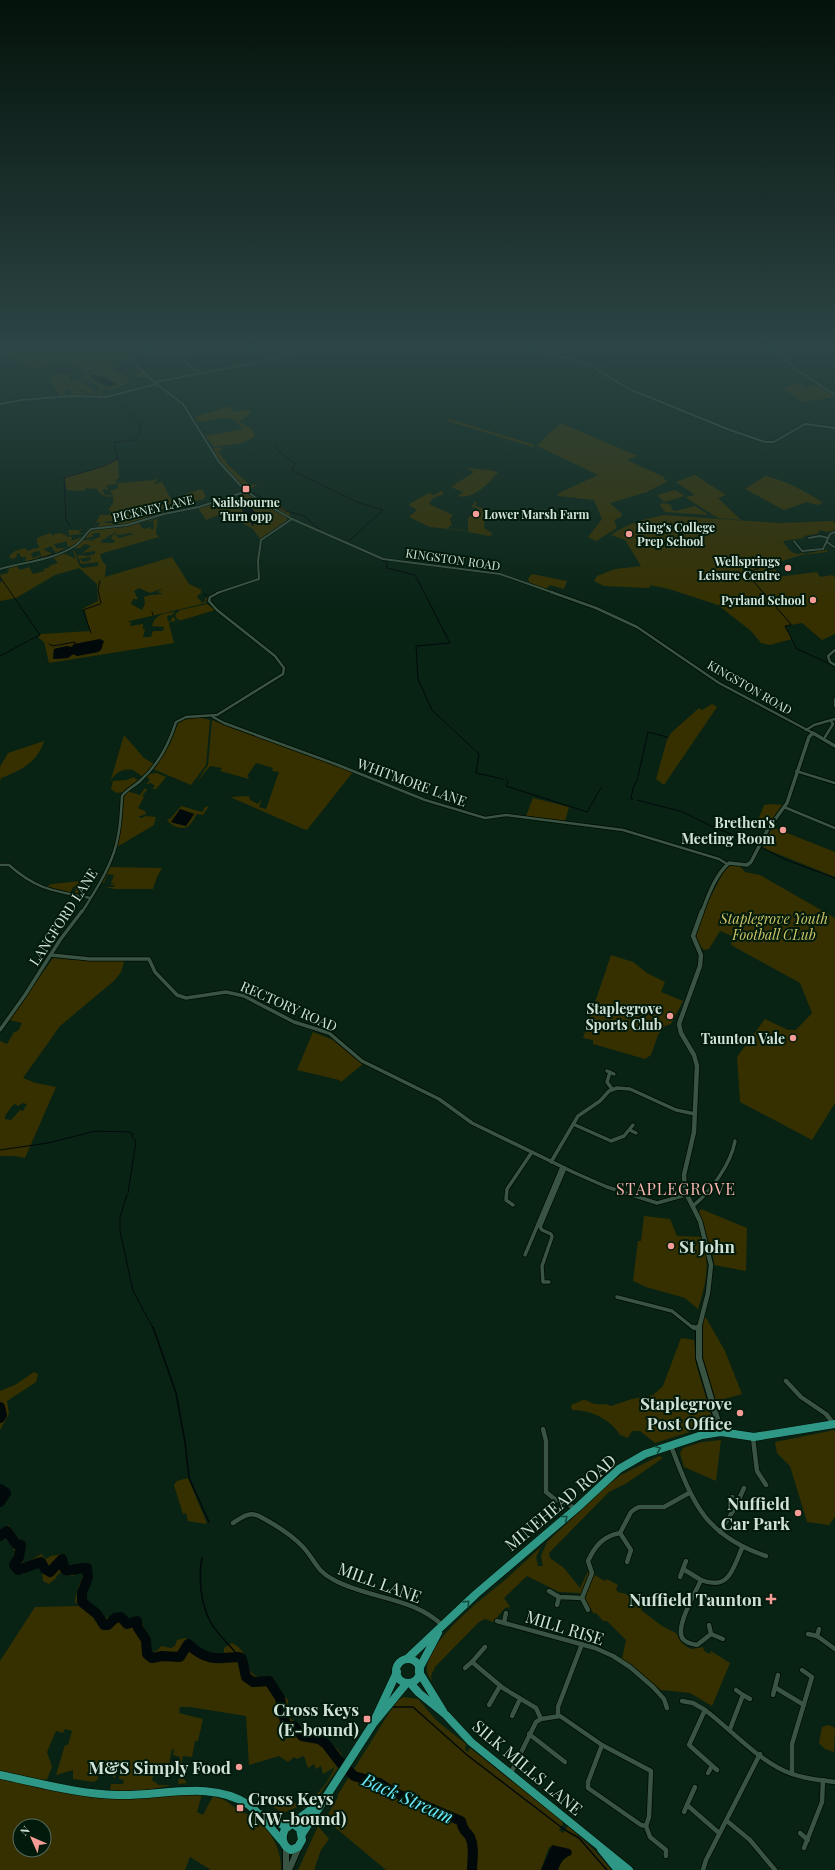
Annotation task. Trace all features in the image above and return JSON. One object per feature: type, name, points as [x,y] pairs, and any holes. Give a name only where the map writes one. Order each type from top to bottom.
[{"type":"main road","name":"MINEHEAD ROAD","points":[[408,1658],[476,1594],[577,1508],[619,1469],[645,1454],[671,1444],[702,1435],[721,1432],[752,1437],[776,1435],[834,1424]]},
{"type":"main road","name":"MINEHEAD ROAD","points":[[419,1671],[441,1628]]},
{"type":"main road","points":[[289,1870],[302,1834],[348,1761],[375,1721],[408,1684],[417,1680],[419,1671],[415,1661],[408,1658],[400,1662],[375,1721]]},
{"type":"main road","points":[[397,1671],[399,1679],[408,1684]]},
{"type":"main road","name":"SILK MILLS LANE","points":[[419,1671],[446,1715]]},
{"type":"main road","name":"SILK MILLS LANE","points":[[408,1684],[446,1715],[471,1742],[594,1840],[629,1870]]},
{"type":"main road","points":[[0,1775],[60,1788],[118,1795],[182,1791],[208,1792],[230,1796],[252,1806],[284,1844],[293,1850],[299,1845]]},
{"type":"main road","points":[[286,1870],[283,1833],[322,1801]]},
{"type":"main road","points":[[260,1814],[290,1826],[299,1827],[302,1834]]},
{"type":"main road","name":"SILK MILLS LANE","points":[[594,1840],[618,1870]]},
{"type":"street","name":"KINGSTON ROAD","points":[[201,435],[218,462],[247,491],[292,519],[383,559],[500,574],[596,608],[637,627],[719,683],[835,746]]},
{"type":"street","points":[[747,435],[768,442],[774,442],[786,435]]},
{"type":"street","name":"PICKNEY LANE","points":[[0,570],[45,558],[70,548],[79,543],[91,529],[126,525],[197,507],[247,491]]},
{"type":"street","points":[[213,717],[275,680],[284,672],[283,665],[276,656],[217,610],[209,601],[210,597],[214,594],[258,579],[260,576],[258,553],[261,540],[292,519]]},
{"type":"street","points":[[794,541],[802,551],[824,549],[831,533],[835,532]]},
{"type":"street","points":[[810,538],[820,536],[828,538]]},
{"type":"street","points":[[827,542],[832,544],[834,547]]},
{"type":"street","points":[[792,546],[797,546]]},
{"type":"street","points":[[832,650],[828,658],[835,665]]},
{"type":"street","points":[[835,699],[835,706]]},
{"type":"street","name":"LANGFORD LANE","points":[[0,1030],[26,995],[100,883],[114,852],[120,823],[120,803],[123,794],[144,777],[155,764],[167,746],[177,720],[191,716],[213,717]]},
{"type":"street","name":"WHITMORE LANE","points":[[213,717],[235,727],[388,784],[418,797],[485,818],[506,815],[626,831],[719,859],[727,864]]},
{"type":"street","points":[[806,730],[814,725],[835,719]]},
{"type":"street","points":[[825,737],[833,724],[831,721]]},
{"type":"street","points":[[721,1432],[699,1358],[699,1330],[708,1293],[711,1265],[709,1252],[700,1221],[686,1195],[684,1180],[694,1132],[696,1062],[681,1033],[679,1024],[700,966],[701,955],[693,940],[693,934],[703,908],[723,867],[727,864],[743,865],[751,862],[768,829],[784,807],[806,742],[813,733]]},
{"type":"street","points":[[796,771],[835,784]]},
{"type":"street","points":[[784,807],[835,828]]},
{"type":"street","points":[[0,865],[9,865],[25,879],[44,888],[90,898]]},
{"type":"street","name":"RECTORY ROAD","points":[[51,955],[90,960],[149,959],[158,976],[176,995],[181,998],[192,998],[226,992],[244,996],[294,1022],[329,1033],[369,1064],[432,1094],[472,1124],[563,1168],[650,1202],[663,1202],[672,1198],[686,1195]]},
{"type":"street","points":[[610,1072],[607,1082],[612,1089]]},
{"type":"street","points":[[552,1162],[580,1114],[600,1101],[612,1089],[625,1088],[676,1110],[695,1114]]},
{"type":"street","points":[[573,1124],[605,1140],[613,1141],[617,1140],[630,1130],[633,1125]]},
{"type":"street","points":[[630,1130],[636,1133]]},
{"type":"street","points":[[613,1141],[614,1146]]},
{"type":"street","points":[[693,1206],[704,1196],[716,1178],[734,1150],[735,1141]]},
{"type":"street","points":[[512,1205],[506,1200],[507,1189],[532,1152]]},
{"type":"street","points":[[525,1255],[563,1168]]},
{"type":"street","points":[[549,1282],[543,1282],[542,1266],[552,1237],[551,1234],[542,1230],[540,1227],[563,1168]]},
{"type":"street","points":[[617,1297],[672,1311],[699,1330]]},
{"type":"street","points":[[786,1381],[797,1394],[826,1413],[834,1424]]},
{"type":"street","points":[[543,1429],[546,1441],[546,1492],[549,1496],[577,1508]]},
{"type":"street","points":[[752,1437],[757,1471],[766,1485]]},
{"type":"street","points":[[671,1444],[689,1493],[703,1516],[720,1532],[742,1548],[766,1556]]},
{"type":"street","points":[[720,1532],[739,1501],[744,1488]]},
{"type":"street","points":[[620,1534],[631,1512],[635,1509],[639,1507],[664,1507],[689,1493]]},
{"type":"street","points":[[732,1497],[739,1501]]},
{"type":"street","name":"MILL LANE","points":[[233,1523],[247,1515],[256,1514],[303,1548],[322,1574],[356,1590],[397,1601],[416,1608],[437,1618],[441,1628]]},
{"type":"street","points":[[588,1610],[582,1598],[592,1573],[588,1561],[591,1553],[604,1538],[613,1534],[620,1534]]},
{"type":"street","points":[[620,1534],[631,1550]]},
{"type":"street","points":[[683,1569],[701,1580],[717,1584],[722,1582],[729,1574],[742,1548]]},
{"type":"street","points":[[631,1550],[637,1549]]},
{"type":"street","points":[[627,1562],[631,1550]]},
{"type":"street","points":[[680,1577],[686,1561]]},
{"type":"street","points":[[701,1580],[682,1616],[680,1629],[682,1637],[692,1645],[697,1645],[711,1634]]},
{"type":"street","points":[[549,1591],[559,1596],[582,1598]]},
{"type":"street","points":[[557,1605],[559,1596]]},
{"type":"street","name":"MILL RISE","points":[[504,1622],[506,1613]]},
{"type":"street","name":"MILL RISE","points":[[497,1620],[524,1629],[595,1648],[613,1656],[630,1667],[664,1699],[667,1708]]},
{"type":"street","points":[[709,1625],[711,1634]]},
{"type":"street","points":[[817,1636],[819,1628]]},
{"type":"street","points":[[711,1634],[723,1639]]},
{"type":"street","points":[[808,1634],[817,1636],[835,1648]]},
{"type":"street","points":[[558,1716],[558,1707],[582,1644]]},
{"type":"street","points":[[465,1668],[485,1647]]},
{"type":"street","points":[[472,1662],[500,1686],[536,1708],[541,1719]]},
{"type":"street","points":[[792,1773],[792,1744],[812,1677],[802,1670]]},
{"type":"street","points":[[773,1695],[776,1688],[778,1675]]},
{"type":"street","points":[[490,1705],[500,1686]]},
{"type":"street","points":[[776,1688],[804,1705]]},
{"type":"street","points":[[736,1690],[750,1699]]},
{"type":"street","points":[[730,1729],[743,1695]]},
{"type":"street","points":[[512,1716],[520,1699]]},
{"type":"street","points":[[682,1701],[693,1703],[705,1710],[776,1766],[792,1773],[835,1782]]},
{"type":"street","points":[[705,1710],[689,1745],[717,1770]]},
{"type":"street","points":[[511,1774],[536,1722],[541,1719],[558,1716],[562,1717],[602,1744],[651,1771],[652,1776],[649,1817],[646,1826],[650,1837],[666,1850],[666,1856]]},
{"type":"street","points":[[529,1734],[565,1762]]},
{"type":"street","points":[[602,1744],[588,1782],[588,1788],[641,1825],[646,1826]]},
{"type":"street","points":[[703,1870],[706,1860],[719,1833],[727,1821],[760,1754]]},
{"type":"street","points":[[708,1773],[712,1766]]},
{"type":"street","points":[[804,1848],[822,1802],[823,1780]]},
{"type":"street","points":[[684,1812],[695,1787]]},
{"type":"street","points":[[687,1805],[719,1833]]},
{"type":"street","points":[[727,1821],[750,1840],[775,1870]]},
{"type":"street","points":[[800,1833],[808,1840]]},
{"type":"green space","points":[[254,435],[253,438],[241,443],[214,447],[205,436]]},
{"type":"green space","points":[[494,435],[503,435],[535,445],[533,447]]},
{"type":"green space","points":[[547,435],[590,435],[638,456],[627,460],[664,477],[665,478],[663,479],[668,481],[647,492],[610,503],[622,514],[621,517],[614,520],[617,528],[596,541],[588,537],[602,519],[594,500],[558,496],[557,494],[598,475],[537,446]]},
{"type":"green space","points":[[220,447],[222,449],[218,452],[221,454],[223,459],[226,460],[226,463],[250,485],[259,484],[247,490],[237,481],[223,466],[212,449]]},
{"type":"green space","points":[[118,459],[119,478],[116,480],[117,484],[107,485],[109,490],[102,490],[105,495],[111,495],[111,497],[102,495],[97,489],[86,488],[84,491],[67,490],[64,477],[93,470]]},
{"type":"green space","points":[[466,468],[498,472],[481,490],[464,497],[458,496],[463,492],[451,487],[474,472]]},
{"type":"green space","points":[[695,475],[726,495],[718,498],[741,520],[718,518],[685,497],[695,495],[676,482]]},
{"type":"green space","points":[[765,476],[796,487],[823,503],[817,505],[807,502],[784,510],[745,489]]},
{"type":"green space","points":[[158,479],[154,484],[162,482],[172,501],[187,498],[185,494],[202,489],[206,497],[203,498],[205,499],[191,502],[192,505],[166,508],[162,509],[161,511],[176,511],[125,525],[107,521],[104,523],[112,523],[117,526],[96,528],[101,522],[96,523],[100,515],[109,515],[111,511],[108,510],[114,500],[110,491],[118,488],[118,483]]},
{"type":"green space","points":[[675,490],[685,496],[664,502],[657,495]]},
{"type":"green space","points":[[441,491],[444,494],[433,498],[429,504],[453,515],[450,519],[452,526],[449,526],[449,529],[465,531],[430,527],[409,517],[417,510],[409,504],[429,493],[434,495]]},
{"type":"green space","points":[[246,493],[259,501],[263,499],[271,500],[289,512],[291,517],[287,518],[286,521],[260,539],[253,529],[224,513],[206,520],[198,508],[226,499],[217,505],[228,503],[239,497],[238,495]],"holes":[[[249,506],[262,519],[261,523],[253,524],[253,527],[242,510]]]},
{"type":"green space","points":[[469,501],[477,502],[475,506],[489,510],[484,528],[493,534],[489,536],[468,532],[468,518],[473,514],[474,516],[479,517],[476,508],[471,507],[475,502]]},
{"type":"green space","points":[[665,503],[671,505],[672,510],[675,511],[695,506],[709,515],[665,512],[659,504]]},
{"type":"green space","points":[[664,515],[780,523],[833,521],[835,524],[835,530],[828,532],[820,530],[817,534],[803,536],[804,538],[783,541],[795,554],[801,554],[801,552],[805,554],[823,550],[825,551],[826,549],[828,552],[801,555],[773,564],[777,577],[817,572],[820,577],[833,575],[835,578],[835,634],[822,640],[802,623],[785,626],[792,639],[770,645],[761,643],[751,631],[718,605],[669,589],[650,585],[648,588],[604,586],[594,581],[597,576],[615,569],[641,566],[625,540],[611,535],[636,522]]},
{"type":"green space","points":[[159,517],[150,521],[139,523]]},
{"type":"green space","points":[[158,518],[156,533],[159,537],[100,554],[102,561],[106,565],[105,577],[172,557],[189,584],[202,590],[200,592],[202,593],[197,597],[201,603],[206,601],[205,599],[208,597],[206,603],[126,622],[131,622],[130,626],[143,624],[143,629],[145,629],[143,637],[151,637],[153,631],[163,631],[164,627],[152,626],[155,619],[160,615],[175,612],[172,615],[167,616],[168,621],[171,621],[172,617],[175,618],[175,621],[169,622],[174,643],[49,663],[44,642],[38,637],[41,634],[90,631],[85,611],[82,609],[98,601],[97,584],[79,568],[55,575],[16,598],[0,601],[0,583],[2,581],[0,575],[8,573],[7,571],[10,570],[7,568],[16,565],[20,570],[29,567],[33,574],[44,571],[44,569],[50,567],[49,566],[58,563],[53,557],[46,558],[63,553],[76,559],[73,550],[76,554],[78,563],[82,568],[98,566],[98,562],[81,564],[79,561],[82,559],[82,562],[89,561],[91,557],[78,559],[78,555],[88,556],[95,554],[95,551],[82,553],[91,546],[85,544],[80,548],[72,548],[83,540],[97,541],[91,540],[100,537],[100,533],[93,533],[92,537],[85,538],[90,531],[122,527],[119,529],[139,523],[142,528],[146,529],[150,527],[152,530],[154,528],[153,521]],"holes":[[[114,532],[118,535],[134,534],[119,538],[114,533],[111,538],[115,541],[113,543],[101,543],[102,540]],[[139,588],[150,593],[161,589],[157,592],[163,594],[144,597],[145,604],[142,610],[131,604],[133,599],[138,599],[134,591]],[[100,639],[98,652],[77,656],[73,654],[68,658],[53,659],[54,649],[67,646],[71,647]]]},
{"type":"green space","points":[[80,529],[79,532],[83,534],[70,535],[71,537],[83,535],[72,537],[71,541],[82,537],[72,546],[68,547],[66,540],[65,542],[54,544],[56,548],[66,548],[56,553],[51,546],[44,549],[45,551],[51,549],[46,551],[53,554],[41,558],[39,550],[31,554],[33,558],[39,556],[38,554],[40,556],[27,562],[25,562],[26,557],[21,557],[19,553],[17,554],[16,558],[11,559],[9,556],[15,551],[25,548],[28,551],[39,548],[37,538],[50,533],[53,536],[54,534],[67,534],[66,536],[70,537],[68,530]]},
{"type":"green space","points":[[532,574],[567,581],[564,589],[550,585],[545,590],[529,582],[528,579]]},
{"type":"green space","points":[[207,604],[215,610],[169,624],[181,620],[177,619],[175,615],[180,610]]},
{"type":"green space","points":[[712,704],[717,707],[664,785],[656,779],[667,740],[671,733],[699,708],[702,710]]},
{"type":"green space","points":[[198,717],[210,720],[206,765],[191,785],[153,769],[170,744],[179,721]]},
{"type":"green space","points":[[212,720],[353,772],[307,830],[301,828],[230,797],[249,796],[250,800],[258,804],[262,799],[259,807],[266,809],[279,772],[272,771],[273,768],[256,763],[247,776],[249,779],[220,771],[222,768],[210,766],[196,783],[208,765]]},
{"type":"green space","points":[[124,735],[144,758],[154,764],[143,777],[133,770],[125,770],[121,771],[110,781]]},
{"type":"green space","points":[[44,741],[33,760],[21,769],[1,778],[0,782],[0,767],[8,753]]},
{"type":"green space","points":[[157,773],[166,777],[156,789],[152,789],[155,786],[151,783],[146,784],[150,780],[146,776],[148,774]]},
{"type":"green space","points":[[133,777],[138,780],[123,792],[116,793],[111,789],[113,781],[127,780]]},
{"type":"green space","points":[[145,788],[147,790],[142,796],[144,797],[138,808],[145,811],[146,814],[138,817],[156,817],[154,825],[117,847],[122,822],[123,797],[129,790],[130,792],[140,795]]},
{"type":"green space","points":[[533,798],[569,807],[565,821],[526,816]]},
{"type":"green space","points":[[764,805],[782,805],[766,828],[763,824],[758,822],[758,820]]},
{"type":"green space","points":[[181,806],[202,812],[205,807],[209,806],[203,815],[197,814],[191,823],[185,828],[168,822],[167,820],[171,818]],"holes":[[[180,809],[194,814],[186,826],[173,823]]]},
{"type":"green space","points":[[772,827],[835,852],[835,877],[763,848]]},
{"type":"green space","name":"Staplegrove Youth Football CLub","points":[[729,864],[740,866],[745,872],[760,875],[835,918],[835,1103],[812,1140],[740,1102],[737,1057],[765,1019],[788,1030],[796,1030],[812,1013],[800,983],[731,945],[732,936],[720,931],[709,949],[704,950],[698,943],[696,937],[699,923],[712,894]]},
{"type":"green space","points":[[110,867],[162,868],[153,889],[115,889],[105,887],[115,886],[109,884],[116,884],[111,883],[114,875],[107,874],[104,883],[102,882]]},
{"type":"green space","points":[[89,880],[85,886],[78,885],[77,888],[78,886],[84,887],[78,893],[75,893],[76,887],[73,887],[70,893],[45,887],[52,884]]},
{"type":"green space","points":[[611,955],[633,962],[647,973],[665,982],[661,992],[683,1001],[671,1024],[665,1026],[658,1035],[651,1055],[645,1059],[593,1044],[593,1040],[583,1038]]},
{"type":"green space","points":[[53,958],[75,960],[125,959],[121,972],[115,980],[60,1026],[23,1078],[36,1083],[56,1087],[25,1158],[0,1156],[0,1041],[7,1044],[14,1032],[18,1031],[22,1023],[9,1020]],"holes":[[[23,1103],[27,1104],[23,1111],[20,1110],[11,1120],[5,1119],[5,1116],[12,1106],[15,1104],[18,1106]]]},
{"type":"green space","points":[[313,1032],[333,1040],[363,1064],[341,1082],[339,1080],[297,1070]]},
{"type":"green space","points":[[701,1209],[747,1228],[746,1271],[714,1265],[713,1255],[699,1212]]},
{"type":"green space","points":[[644,1216],[670,1219],[677,1236],[704,1237],[707,1266],[705,1282],[698,1309],[685,1298],[646,1287],[633,1281],[638,1241],[641,1241]]},
{"type":"green space","points":[[705,1316],[725,1351],[742,1394],[714,1402],[704,1370],[700,1348],[701,1326]]},
{"type":"green space","points":[[681,1338],[694,1340],[696,1364],[711,1414],[711,1423],[705,1427],[655,1443],[640,1431],[632,1431],[628,1438],[620,1435],[611,1424],[599,1416],[579,1410],[572,1410],[572,1404],[583,1400],[594,1404],[605,1404],[611,1406],[632,1399],[653,1395],[663,1386]]},
{"type":"green space","points":[[34,1372],[38,1374],[36,1382],[7,1401],[9,1414],[0,1430],[0,1391],[15,1385]]},
{"type":"green space","points":[[835,1430],[835,1517],[829,1525],[807,1522],[790,1466],[777,1453],[775,1442]]},
{"type":"green space","points":[[721,1440],[716,1481],[684,1467],[680,1453],[683,1448],[702,1442]]},
{"type":"green space","points":[[659,1456],[663,1458],[627,1483],[609,1492],[549,1553],[550,1558],[564,1568],[580,1588],[588,1571],[605,1581],[607,1579],[618,1585],[616,1590],[643,1604],[641,1610],[662,1626],[676,1633],[681,1642],[687,1647],[692,1649],[703,1647],[704,1651],[710,1654],[711,1651],[730,1663],[712,1706],[690,1693],[661,1690],[622,1659],[626,1640],[607,1621],[603,1621],[596,1613],[594,1614],[587,1604],[584,1596],[579,1593],[559,1592],[527,1576],[504,1598],[510,1607],[505,1608],[493,1622],[485,1619],[479,1622],[435,1667],[431,1676],[432,1681],[427,1671],[429,1658],[436,1646],[458,1620],[541,1547],[536,1557],[538,1566],[543,1566],[541,1556],[547,1542],[609,1484],[621,1475]]},
{"type":"green space","points":[[188,1478],[206,1524],[188,1521],[186,1513],[183,1514],[174,1485],[177,1481]]},
{"type":"green space","points":[[9,1525],[23,1546],[23,1553],[18,1565],[23,1562],[28,1562],[41,1554],[46,1559],[51,1556],[62,1554],[69,1567],[83,1565],[88,1568],[91,1570],[91,1576],[85,1600],[98,1611],[103,1619],[111,1616],[117,1616],[130,1619],[134,1617],[141,1620],[148,1639],[148,1649],[152,1653],[161,1646],[171,1648],[175,1646],[177,1640],[185,1638],[206,1653],[224,1654],[224,1648],[232,1643],[238,1646],[252,1673],[258,1677],[272,1681],[288,1700],[287,1715],[300,1725],[306,1733],[317,1736],[326,1741],[335,1747],[342,1755],[336,1766],[338,1768],[317,1798],[305,1808],[300,1806],[283,1813],[265,1802],[262,1798],[293,1803],[310,1799],[324,1786],[335,1767],[323,1774],[321,1766],[316,1769],[314,1764],[308,1768],[304,1756],[297,1759],[294,1757],[288,1762],[279,1756],[249,1765],[246,1716],[190,1707],[180,1707],[179,1713],[203,1719],[198,1741],[195,1741],[192,1757],[183,1756],[180,1770],[182,1771],[182,1776],[187,1783],[178,1784],[180,1757],[173,1755],[174,1750],[172,1749],[167,1773],[161,1772],[159,1777],[161,1769],[155,1768],[152,1780],[159,1785],[171,1785],[163,1787],[133,1791],[110,1790],[111,1784],[123,1784],[124,1780],[119,1779],[120,1773],[116,1772],[115,1778],[113,1777],[113,1773],[103,1775],[104,1773],[99,1772],[98,1779],[94,1782],[73,1779],[73,1770],[56,1775],[65,1745],[68,1745],[72,1731],[65,1729],[63,1733],[56,1731],[47,1752],[52,1767],[47,1779],[42,1780],[0,1771],[0,1661],[35,1607],[79,1606],[75,1602],[75,1599],[84,1573],[82,1570],[78,1571],[73,1576],[59,1573],[49,1584],[43,1581],[42,1570],[38,1566],[22,1574],[10,1566],[15,1552],[11,1543],[5,1537],[0,1540],[0,1530]]},
{"type":"green space","points":[[404,1697],[418,1699],[437,1721],[466,1744],[465,1749],[468,1752],[470,1748],[561,1820],[563,1824],[559,1830],[563,1833],[568,1826],[595,1851],[611,1870],[558,1870],[566,1857],[571,1855],[549,1847],[541,1870],[386,1870],[325,1819],[338,1797],[337,1796],[387,1716],[398,1700]]},
{"type":"green space","points":[[829,1725],[835,1728],[834,1752],[825,1749],[819,1743],[822,1727]]},
{"type":"green space","points":[[0,1779],[106,1798],[138,1799],[184,1794],[202,1794],[197,1812],[203,1815],[213,1796],[218,1797],[259,1821],[264,1826],[278,1849],[281,1863],[281,1870],[211,1870],[190,1857],[185,1870],[0,1870]]},
{"type":"green space","points":[[318,1826],[329,1839],[321,1850],[314,1870],[298,1870]]},
{"type":"shaded area","points":[[249,506],[262,519],[262,523],[253,524],[254,527],[242,510]]},
{"type":"shaded area","points":[[100,639],[104,641],[101,650],[98,652],[77,656],[73,654],[68,658],[53,659],[54,649],[67,646],[71,647],[74,644]]},
{"type":"shaded area","points":[[180,809],[194,814],[186,826],[171,822]]},
{"type":"shaded area","points":[[552,1845],[570,1849],[572,1852],[571,1855],[566,1857],[558,1870],[541,1870]]},
{"type":"waterway","points":[[70,526],[66,520],[64,478],[104,466],[118,459],[114,442],[135,440],[139,435]]},
{"type":"waterway","points":[[277,446],[276,449],[295,464],[292,470],[295,472],[359,503],[383,510],[349,541]]},
{"type":"waterway","points":[[250,491],[286,511],[304,516],[319,529]]},
{"type":"waterway","points":[[319,532],[387,562],[387,568],[415,575],[450,643],[416,646],[418,679],[432,710],[479,754],[476,773],[503,779]]},
{"type":"waterway","points":[[41,558],[53,554]]},
{"type":"waterway","points":[[752,556],[764,566],[746,573],[790,623],[791,625],[785,626],[797,649],[835,666]]},
{"type":"waterway","points":[[26,562],[37,559]]},
{"type":"waterway","points":[[0,577],[40,635],[30,640]]},
{"type":"waterway","points":[[100,581],[98,590],[101,603]]},
{"type":"waterway","points":[[91,633],[83,610],[100,604]]},
{"type":"waterway","points":[[0,656],[28,641]]},
{"type":"waterway","points":[[49,644],[53,646],[75,642],[75,644]]},
{"type":"waterway","points":[[638,776],[648,732],[667,737]]},
{"type":"waterway","points":[[633,799],[631,799],[633,788],[638,778]]},
{"type":"waterway","points":[[506,779],[508,782],[506,786],[587,812],[601,788]]},
{"type":"waterway","points":[[637,800],[683,812],[711,826],[755,844]]},
{"type":"waterway","points":[[761,847],[784,859],[835,878]]},
{"type":"waterway","points":[[0,1150],[48,1143],[95,1131],[129,1132],[133,1134],[132,1137],[136,1141],[128,1193]]},
{"type":"waterway","points":[[127,1195],[120,1217],[120,1231],[133,1291],[153,1328]]},
{"type":"waterway","points":[[153,1327],[176,1393],[185,1442],[189,1478],[209,1522]]},
{"type":"waterway","name":"Back Stream","points":[[0,1407],[2,1415],[0,1418]]},
{"type":"waterway","name":"Back Stream","points":[[0,1489],[6,1493],[0,1502]]},
{"type":"waterway","name":"Back Stream","points":[[0,1536],[7,1531],[16,1544],[21,1545],[19,1557],[14,1565],[18,1570],[41,1562],[45,1569],[50,1572],[62,1559],[65,1570],[87,1568],[88,1577],[82,1593],[82,1602],[97,1614],[104,1625],[108,1625],[115,1618],[121,1617],[127,1624],[137,1621],[138,1628],[146,1640],[147,1654],[152,1658],[162,1656],[180,1657],[188,1644],[194,1650],[212,1658],[239,1657],[242,1659],[246,1677],[253,1682],[269,1681],[280,1698],[286,1727],[294,1726],[302,1736],[319,1739],[326,1744],[339,1761],[354,1776],[379,1783],[391,1791],[461,1821],[464,1829],[472,1841],[472,1870]]},
{"type":"waterway","points":[[202,1558],[200,1583],[205,1608],[211,1623],[217,1632],[239,1657]]},
{"type":"waterway","points":[[393,1707],[413,1707],[467,1755],[565,1830],[579,1838],[607,1870]]},
{"type":"place","name":"Nailsbourne Turn opp","points":[[246,489]]},
{"type":"place","name":"Lower Marsh Farm","points":[[476,514]]},
{"type":"place","name":"King's College Prep School","points":[[629,534]]},
{"type":"place","name":"Wellsprings Leisure Centre","points":[[788,568]]},
{"type":"place","name":"Pyrland School","points":[[813,600]]},
{"type":"place","name":"Brethen's Meeting Room","points":[[783,830]]},
{"type":"place","name":"Staplegrove Sports Club","points":[[670,1016]]},
{"type":"place","name":"Taunton Vale","points":[[793,1038]]},
{"type":"place","name":"St John","points":[[671,1246]]},
{"type":"place","name":"Staplegrove Post Office","points":[[740,1413]]},
{"type":"place","name":"Nuffield Car Park","points":[[798,1513]]},
{"type":"place","name":"Nuffield Taunton","points":[[771,1599]]},
{"type":"place","name":"Cross Keys (E-bound)","points":[[367,1719]]},
{"type":"place","name":"M&S Simply Food","points":[[239,1767]]},
{"type":"place","name":"Cross Keys (NW-bound)","points":[[240,1808]]},
{"type":"district","name":"STAPLEGROVE","points":[[676,1188]]}]
